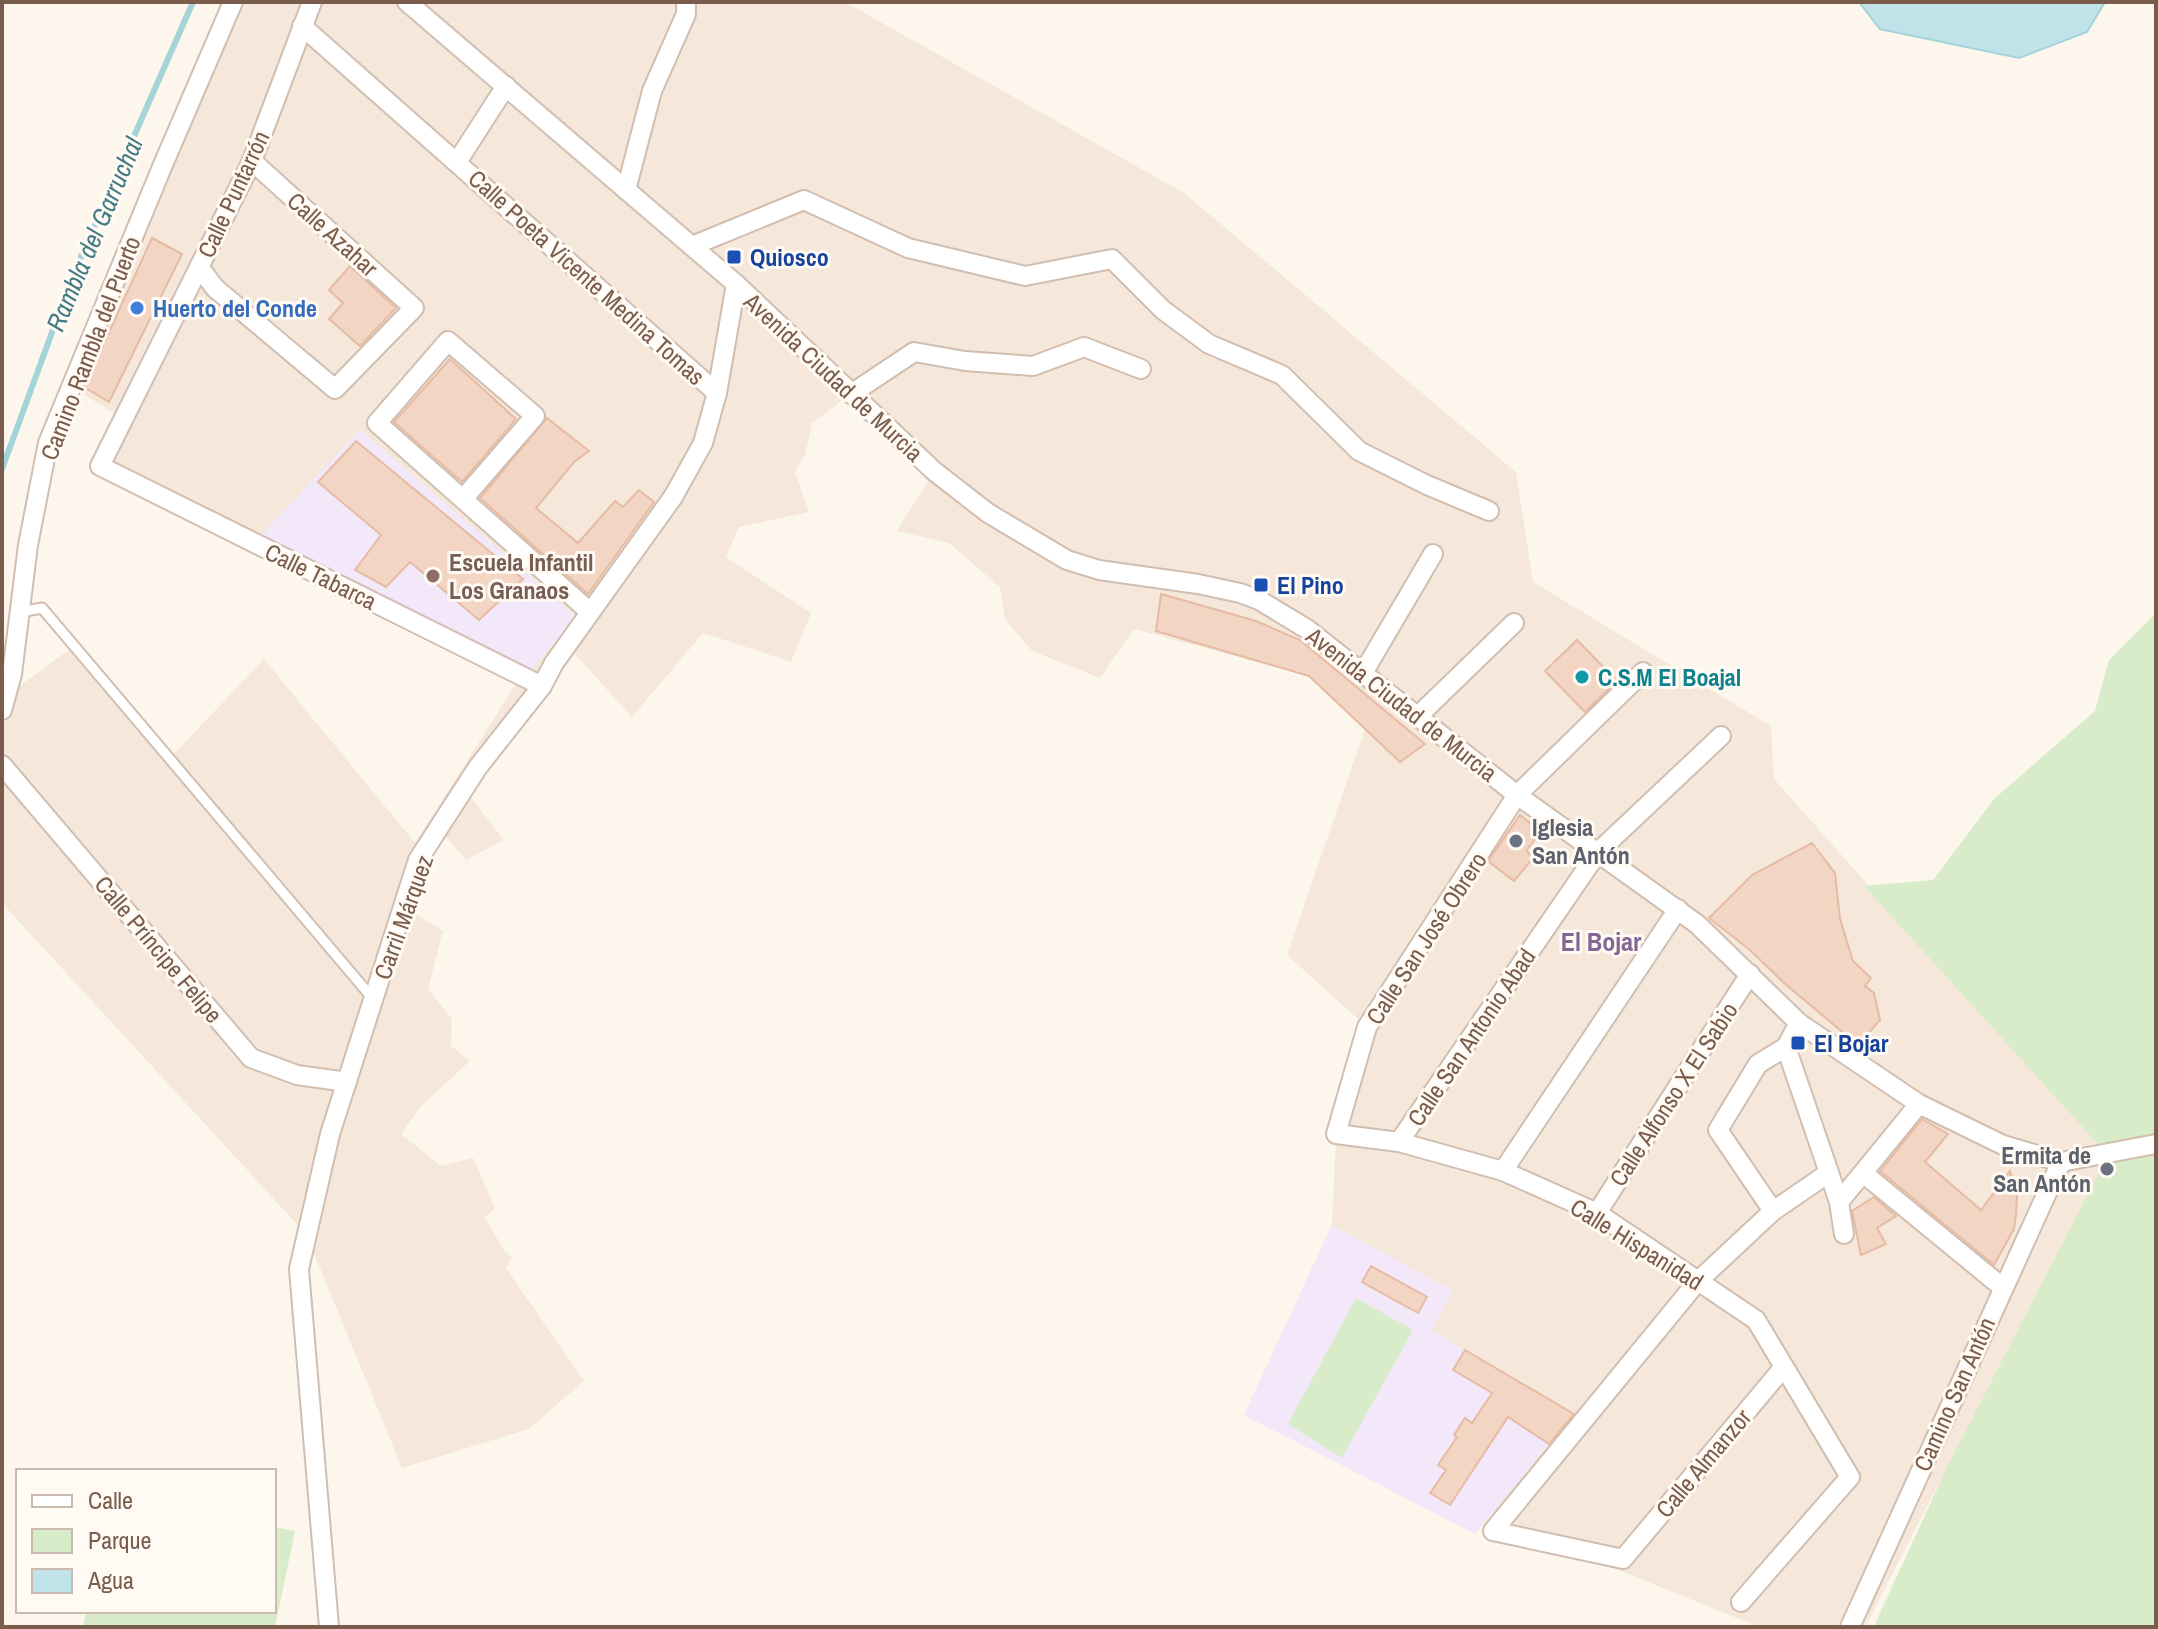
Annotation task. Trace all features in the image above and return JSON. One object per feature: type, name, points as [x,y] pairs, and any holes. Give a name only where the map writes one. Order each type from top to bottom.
[{"type":"street","name":"Camino Rambla del Puerto","points":[[2,710],[12,674],[28,545],[48,443],[233,2]]},
{"type":"street","name":"Calle Puntarrón","points":[[100,466],[252,161],[312,2]]},
{"type":"street","name":"Avenida Ciudad de Murcia","points":[[407,2],[736,284],[957,490],[1013,529],[1059,555],[1099,570],[1198,584],[1259,600],[1307,629],[1517,795],[1678,909],[1799,1023],[1919,1104],[2003,1145],[2061,1162]]},
{"type":"street","points":[[626,190],[652,91],[686,14],[686,2]]},
{"type":"street","name":"Calle Poeta Vicente Medina Tomas","points":[[302,26],[717,393]]},
{"type":"street","name":"Calle Poeta Vicente Medina Tomas","points":[[457,162],[506,86]]},
{"type":"street","name":"Calle Azahar","points":[[199,267],[215,288],[335,389],[414,308],[252,161]]},
{"type":"street","points":[[692,246],[804,200],[908,248],[1025,276],[1112,259],[1163,310],[1209,344],[1282,375],[1359,451],[1489,511]]},
{"type":"street","name":"Carril Márquez","points":[[329,1627],[299,1269],[330,1134],[418,860],[478,767],[542,686],[554,663],[673,497],[703,443],[717,393],[736,284]]},
{"type":"street","points":[[463,499],[535,416],[448,341],[377,423],[590,612]]},
{"type":"street","points":[[851,394],[914,352],[965,361],[1033,366],[1084,347],[1141,369]]},
{"type":"street","name":"Calle Tabarca","points":[[100,466],[542,686]]},
{"type":"street","points":[[1363,673],[1433,554]]},
{"type":"street","points":[[1418,716],[1514,623]]},
{"type":"street","name":"Calle San José Obrero","points":[[1336,1134],[1367,1027],[1517,795],[1643,672]]},
{"type":"street","name":"Calle San Antonio Abad","points":[[1399,1142],[1598,852],[1721,736]]},
{"type":"street","name":"Calle Príncipe Felipe","points":[[2,765],[251,1058],[297,1075],[347,1082]]},
{"type":"street","points":[[1503,1171],[1678,909]]},
{"type":"street","name":"Calle Alfonso X El Sabio","points":[[1597,1213],[1750,974]]},
{"type":"street","points":[[1773,1211],[1718,1130],[1758,1064],[1786,1047],[1799,1023]]},
{"type":"street","points":[[1786,1047],[1839,1202],[1844,1234]]},
{"type":"street","points":[[1839,1202],[1919,1104]]},
{"type":"street","name":"Calle Hispanidad","points":[[1336,1134],[1399,1142],[1503,1171],[1597,1213],[1756,1320],[1850,1477],[1741,1602]]},
{"type":"street","points":[[2061,1162],[2156,1144]]},
{"type":"street","name":"Camino San Antón","points":[[1850,1627],[2061,1162]]},
{"type":"street","points":[[1863,1173],[2002,1287]]},
{"type":"street","points":[[1697,1282],[1773,1211],[1827,1174]]},
{"type":"street","name":"Calle Almanzor","points":[[1697,1282],[1493,1531],[1623,1559],[1783,1368]]},
{"type":"lane","points":[[20,612],[42,608],[374,1000]]},
{"type":"shaded area","points":[[234,2],[845,2],[1184,193],[1516,472],[1533,582],[1771,726],[1774,779],[2108,1155],[1865,1627],[1759,1627],[1276,1431],[1244,1415],[1332,1225],[1336,1134],[1367,1027],[1287,955],[1365,729],[1309,676],[1134,629],[1100,678],[1032,651],[1005,619],[1000,587],[949,543],[897,531],[934,471],[851,394],[812,423],[805,455],[795,472],[809,512],[739,527],[726,557],[811,613],[791,662],[703,633],[632,717],[573,652],[464,788],[504,840],[466,860],[439,829],[404,906],[443,931],[428,989],[452,1019],[451,1046],[470,1061],[421,1106],[401,1134],[441,1166],[473,1158],[495,1208],[485,1218],[505,1252],[512,1258],[506,1268],[584,1381],[529,1429],[402,1468],[306,1234],[2,903],[2,717],[6,696],[74,646],[170,758],[264,659],[415,843],[521,676],[95,474],[123,419],[72,387]]},
{"type":"shaded area","name":"Escuela Infantil Los Granaos","points":[[360,430],[576,616],[529,673],[259,537]]},
{"type":"shaded area","points":[[1332,1225],[1454,1291],[1431,1330],[1574,1414],[1475,1534],[1244,1415]]},
{"type":"green space","points":[[2156,613],[2156,1627],[1870,1627],[1874,1626],[1948,1465],[2108,1155],[1864,886],[1933,880],[1994,799],[2095,711],[2109,660]]},
{"type":"green space","points":[[1356,1298],[1413,1330],[1342,1458],[1288,1424]]},
{"type":"green space","points":[[276,1527],[295,1531],[275,1627],[83,1627],[86,1613],[276,1613]]},
{"type":"water","points":[[1859,2],[2105,2],[2087,32],[2019,58],[1880,29]]},
{"type":"building","name":"Huerto del Conde","points":[[152,238],[182,254],[109,402],[84,387]]},
{"type":"building","points":[[350,266],[396,308],[360,346],[329,319],[343,303],[329,290]]},
{"type":"building","points":[[450,359],[516,419],[462,482],[394,422]]},
{"type":"building","points":[[547,418],[589,451],[574,462],[536,508],[578,543],[615,501],[623,507],[639,490],[654,502],[588,594],[480,498]]},
{"type":"building","points":[[356,441],[523,579],[479,620],[410,562],[386,587],[355,570],[381,535],[318,482]]},
{"type":"building","points":[[1161,594],[1256,621],[1300,640],[1425,744],[1400,762],[1309,676],[1156,631]]},
{"type":"building","name":"C.S.M El Boajal","points":[[1577,640],[1617,681],[1585,712],[1545,671]]},
{"type":"building","name":"Iglesia San Antón","points":[[1520,815],[1541,832],[1526,851],[1534,857],[1514,881],[1488,861]]},
{"type":"building","points":[[1812,843],[1835,873],[1840,919],[1853,961],[1871,978],[1865,986],[1874,993],[1880,1020],[1858,1045],[1709,918],[1752,875]]},
{"type":"building","points":[[1922,1119],[1948,1134],[1925,1162],[1981,1210],[2010,1171],[2017,1197],[2014,1229],[1994,1265],[1880,1171]]},
{"type":"building","points":[[1874,1197],[1896,1216],[1877,1228],[1886,1244],[1861,1255],[1852,1211]]},
{"type":"building","points":[[1371,1266],[1427,1297],[1418,1313],[1362,1282]]},
{"type":"building","points":[[1465,1350],[1574,1414],[1549,1444],[1508,1417],[1450,1505],[1430,1493],[1446,1470],[1438,1465],[1457,1437],[1454,1435],[1465,1418],[1472,1423],[1492,1393],[1453,1370]]},
{"type":"waterway","name":"Rambla del Garruchal","points":[[2,469],[73,275],[193,2]]},
{"type":"place","name":"Quiosco","points":[[734,257]]},
{"type":"place","name":"Huerto del Conde","points":[[137,308]]},
{"type":"place","name":"Escuela Infantil Los Granaos","points":[[433,576]]},
{"type":"place","name":"El Pino","points":[[1261,585]]},
{"type":"place","name":"C.S.M El Boajal","points":[[1582,677]]},
{"type":"place","name":"Iglesia San Antón","points":[[1516,841]]},
{"type":"place","name":"El Bojar","points":[[1798,1043]]},
{"type":"place","name":"Ermita de San Antón","points":[[2107,1169]]},
{"type":"district","name":"El Bojar","points":[[1601,941]]}]
